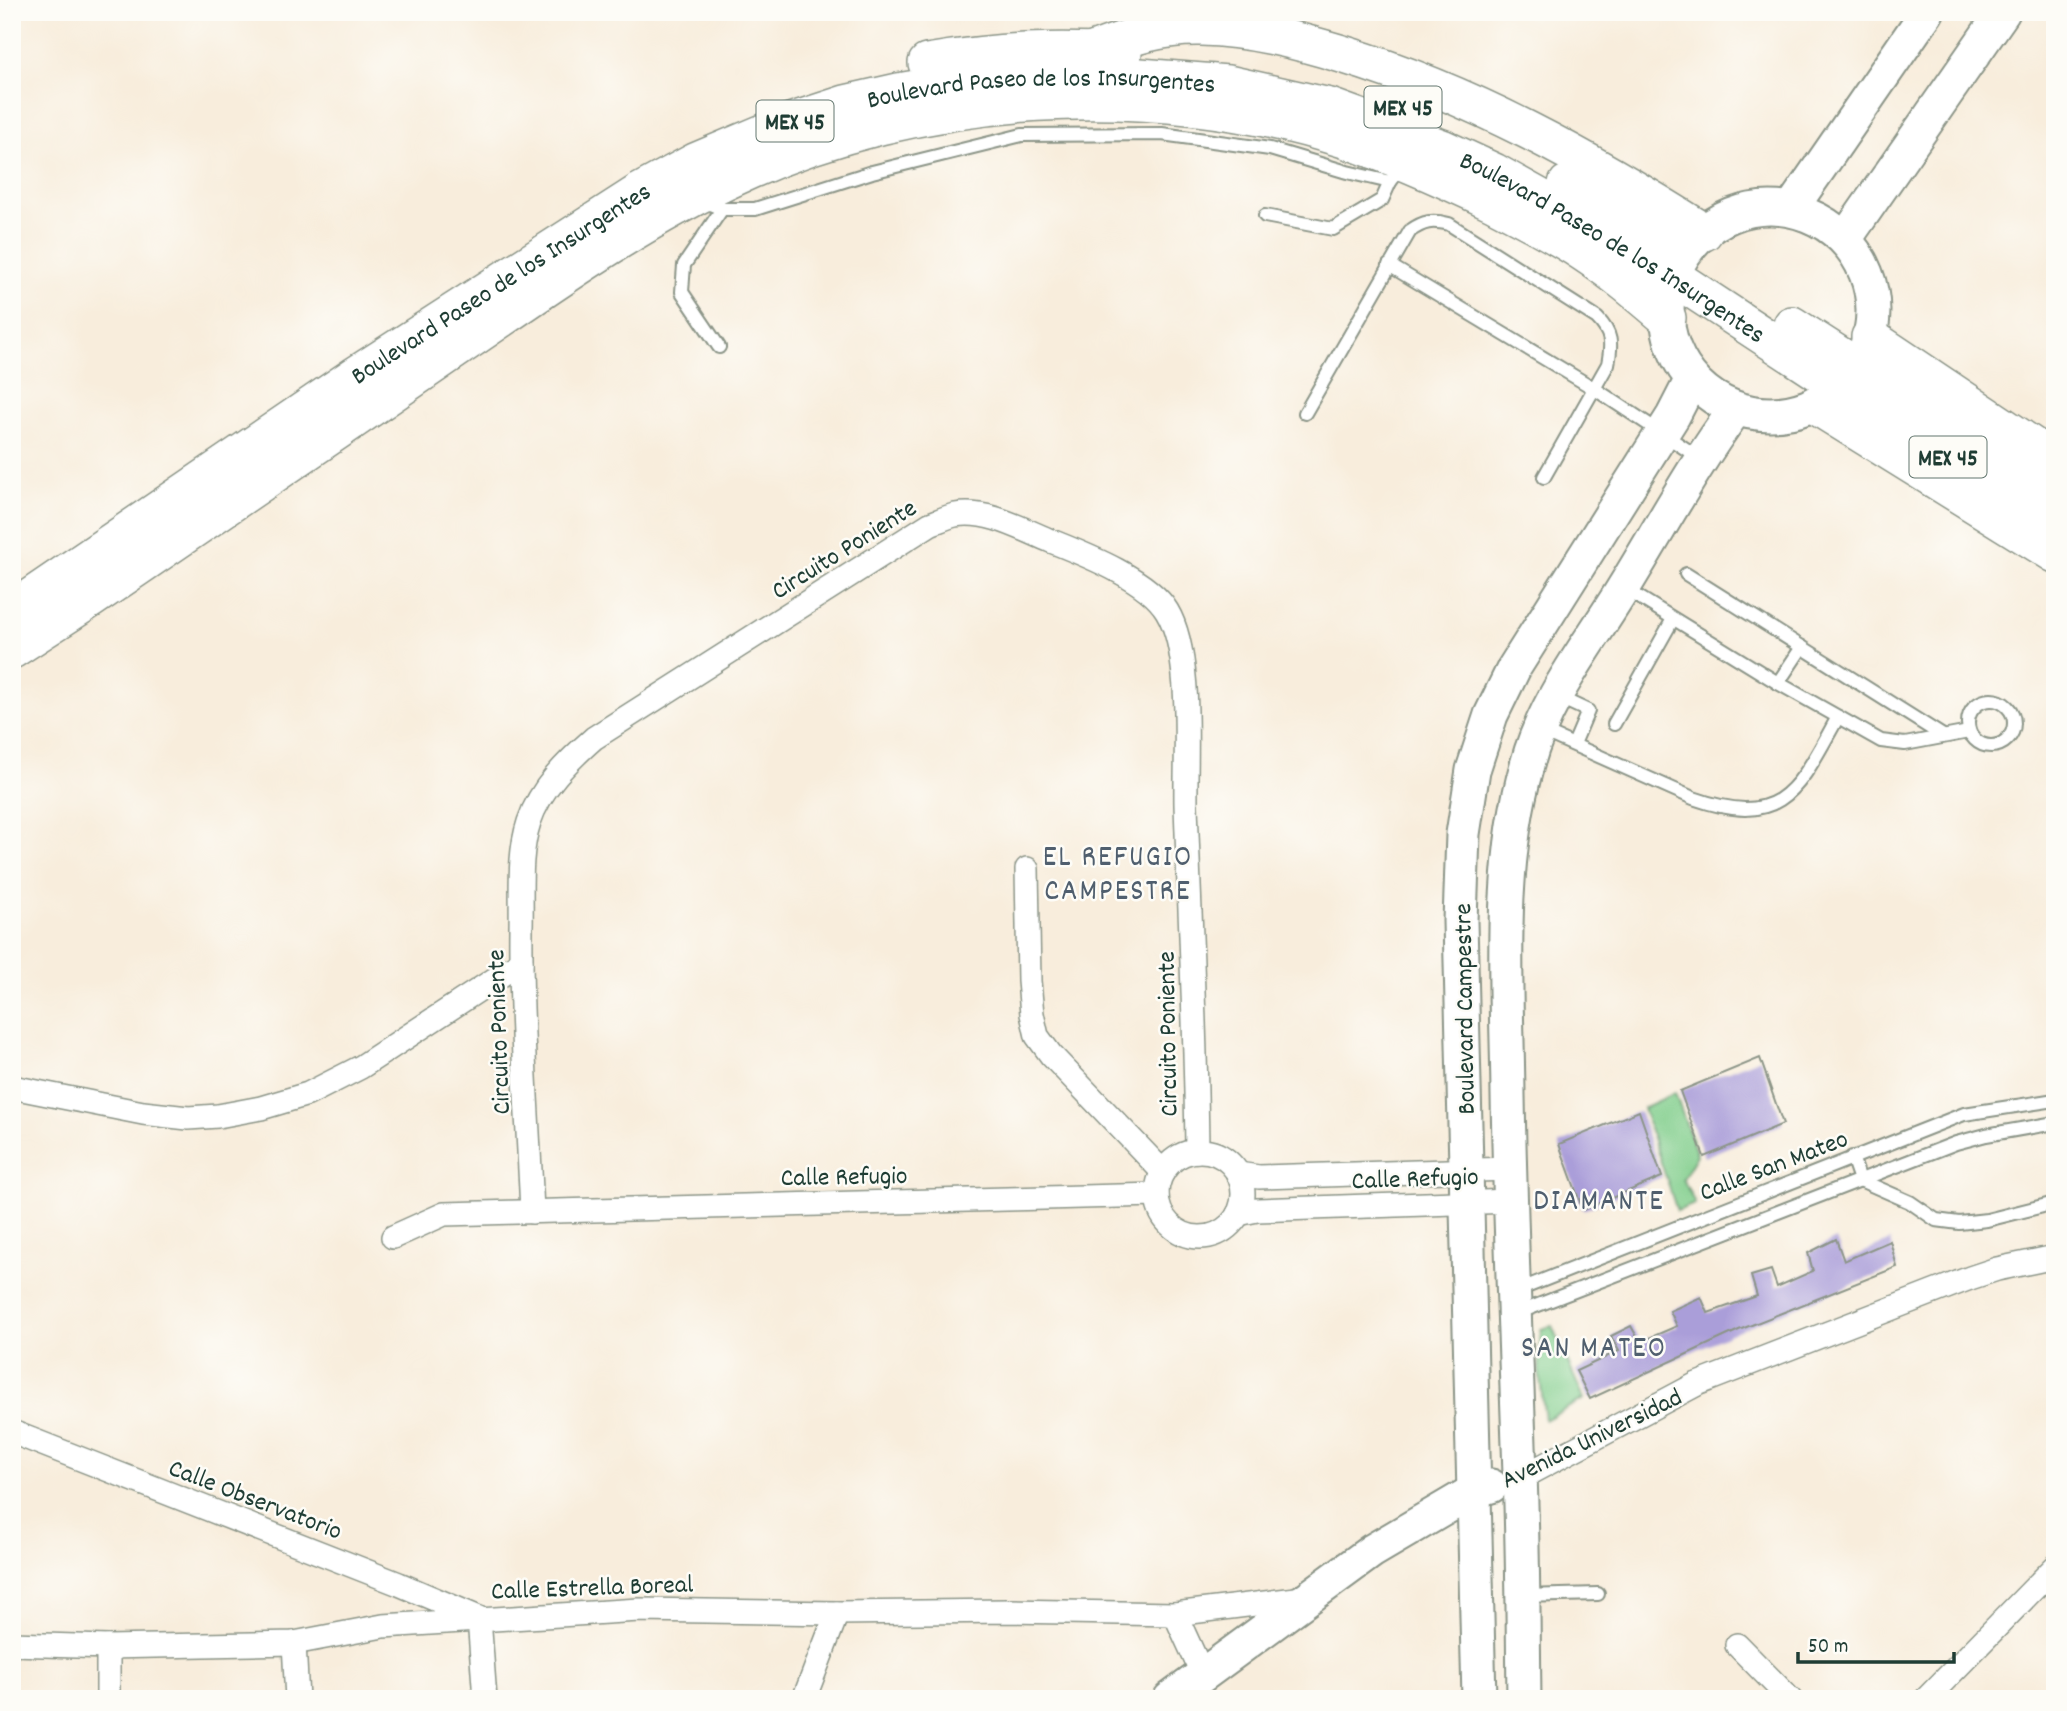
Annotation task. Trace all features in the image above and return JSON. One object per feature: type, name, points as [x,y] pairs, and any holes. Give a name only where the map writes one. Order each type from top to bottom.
[{"type":"main road","points":[[1180,80],[1181,44],[1187,35],[1201,26]]},
{"type":"main road","points":[[1092,51],[1129,36],[1162,29],[1201,26],[1255,32],[1303,42],[1419,80],[1540,135],[1646,195],[1686,255]]},
{"type":"main road","name":"Boulevard Paseo de los Insurgentes","points":[[12,585],[573,205],[692,138],[778,102],[866,75],[934,61],[1001,52],[1092,51],[1180,80]]},
{"type":"main road","name":"Boulevard Paseo de los Insurgentes","points":[[12,610],[389,353],[640,191],[695,162],[787,123],[845,104],[958,82],[1014,77],[1127,76],[1228,84],[1330,107],[1442,148],[1494,172],[1555,206],[1686,255],[2055,527]]},
{"type":"main road","points":[[1180,80],[1244,114],[1344,139],[1397,173],[1437,174],[1560,238],[1621,279],[1667,318]]},
{"type":"main road","points":[[12,650],[92,599],[590,258],[707,203],[740,174],[798,152],[875,128],[925,117],[979,108],[1078,100],[1144,103],[1180,80]]},
{"type":"main road","points":[[1846,374],[2055,461]]},
{"type":"main road","points":[[1846,374],[2055,555]]},
{"type":"main road","name":"Boulevard Paseo de los Insurgentes","points":[[1846,374],[2055,495]]},
{"type":"street","points":[[1791,209],[1927,12]]},
{"type":"street","points":[[1845,239],[2003,12]]},
{"type":"street","points":[[1791,209],[1820,220],[1845,239],[1865,268],[1874,302],[1846,374],[1800,411],[1769,415],[1737,409],[1720,402],[1692,379],[1675,351],[1667,318],[1686,255],[1723,219],[1745,211],[1791,209]]},
{"type":"street","name":"Boulevard Campestre","points":[[1479,1699],[1460,921],[1463,834],[1473,769],[1491,715],[1514,668],[1680,405],[1692,379]]},
{"type":"street","name":"Boulevard Campestre","points":[[1524,1699],[1510,1185],[1507,964],[1509,869],[1527,764],[1555,695],[1624,588],[1701,460],[1737,409]]},
{"type":"street","name":"Circuito Poniente","points":[[531,1212],[521,962],[522,852],[530,820],[541,796],[568,761],[594,738],[930,524],[956,515],[986,515],[1059,544],[1143,586],[1154,593],[1168,612],[1178,637],[1184,677],[1197,1151]]},
{"type":"street","points":[[1027,869],[1029,982],[1037,1036],[1051,1055],[1163,1172]]},
{"type":"street","points":[[12,1087],[143,1113],[188,1118],[261,1108],[308,1094],[361,1068],[521,962]]},
{"type":"street","points":[[1197,1151],[1221,1156],[1231,1164],[1238,1174],[1243,1195],[1238,1214],[1228,1227],[1214,1235],[1198,1237],[1182,1233],[1169,1224],[1160,1211],[1157,1195],[1163,1172],[1172,1161],[1197,1151]]},
{"type":"street","name":"Calle Refugio","points":[[1238,1174],[1259,1177],[1465,1171],[1510,1185]]},
{"type":"street","name":"Calle Refugio","points":[[1238,1214],[1257,1210],[1466,1203],[1510,1185]]},
{"type":"street","name":"Calle Refugio","points":[[393,1237],[444,1214],[1157,1195]]},
{"type":"street","name":"Avenida Universidad","points":[[1170,1699],[1372,1551],[1474,1491],[1520,1478],[1698,1384],[1970,1278],[1997,1269],[2055,1257]]},
{"type":"street","name":"Calle Observatorio","points":[[12,1432],[479,1618]]},
{"type":"street","points":[[1926,1699],[2055,1567]]},
{"type":"street","name":"Calle Estrella Boreal","points":[[12,1644],[107,1647],[294,1643],[383,1626],[639,1610],[1175,1614],[1308,1598]]},
{"type":"street","points":[[804,1699],[838,1613]]},
{"type":"street","points":[[1175,1614],[1203,1675]]},
{"type":"street","points":[[479,1618],[485,1699]]},
{"type":"street","points":[[294,1643],[297,1699]]},
{"type":"street","points":[[1737,1645],[1790,1699]]},
{"type":"street","points":[[107,1647],[108,1699]]},
{"type":"lane","points":[[719,347],[682,292],[684,265],[707,203],[755,209],[872,172],[1021,135],[1161,134],[1270,149],[1347,173],[1397,173],[1382,200],[1333,229],[1265,216]]},
{"type":"lane","points":[[1305,414],[1410,231],[1421,223],[1434,221],[1449,224],[1597,318],[1608,329],[1612,345],[1608,364],[1544,477]]},
{"type":"lane","points":[[1389,265],[1595,389],[1701,460]]},
{"type":"lane","points":[[1686,574],[1943,736]]},
{"type":"lane","points":[[1624,588],[1778,683],[1881,741],[1894,744],[1969,732]]},
{"type":"lane","points":[[1614,724],[1673,619]]},
{"type":"lane","points":[[1778,683],[1802,647]]},
{"type":"lane","points":[[1555,695],[1588,711],[1574,744]]},
{"type":"lane","points":[[1539,729],[1693,798],[1719,807],[1751,810],[1774,804],[1791,792],[1812,763],[1838,717]]},
{"type":"lane","name":"Calle San Mateo","points":[[1513,1304],[1697,1218],[1964,1114],[2055,1100]]},
{"type":"lane","name":"Calle San Mateo","points":[[1513,1304],[1704,1239],[1956,1143],[2055,1123]]},
{"type":"lane","points":[[1852,1157],[1860,1180],[1910,1202],[1936,1220],[1959,1223],[1987,1220],[2055,1203]]},
{"type":"lane","points":[[1697,1218],[1704,1239]]},
{"type":"lane","points":[[1522,1596],[1598,1594]]},
{"type":"green space","points":[[1675,1093],[1697,1155],[1683,1179],[1695,1204],[1677,1211],[1643,1108]]},
{"type":"green space","points":[[1552,1326],[1584,1399],[1545,1420],[1539,1370],[1541,1329]]},
{"type":"building","points":[[1760,1058],[1783,1124],[1704,1157],[1680,1091]]},
{"type":"building","points":[[1639,1111],[1662,1177],[1583,1210],[1559,1144]]},
{"type":"building","points":[[1836,1239],[1844,1261],[1890,1241],[1897,1267],[1739,1330],[1590,1399],[1576,1371],[1619,1351],[1611,1336],[1631,1326],[1640,1342],[1677,1326],[1670,1311],[1701,1297],[1708,1313],[1757,1296],[1751,1276],[1771,1270],[1777,1287],[1813,1271],[1808,1253]]},
{"type":"district","name":"EL REFUGIO CAMPESTRE","points":[[1118,872]]},
{"type":"district","name":"DIAMANTE","points":[[1599,1199]]},
{"type":"district","name":"SAN MATEO","points":[[1594,1346]]}]
